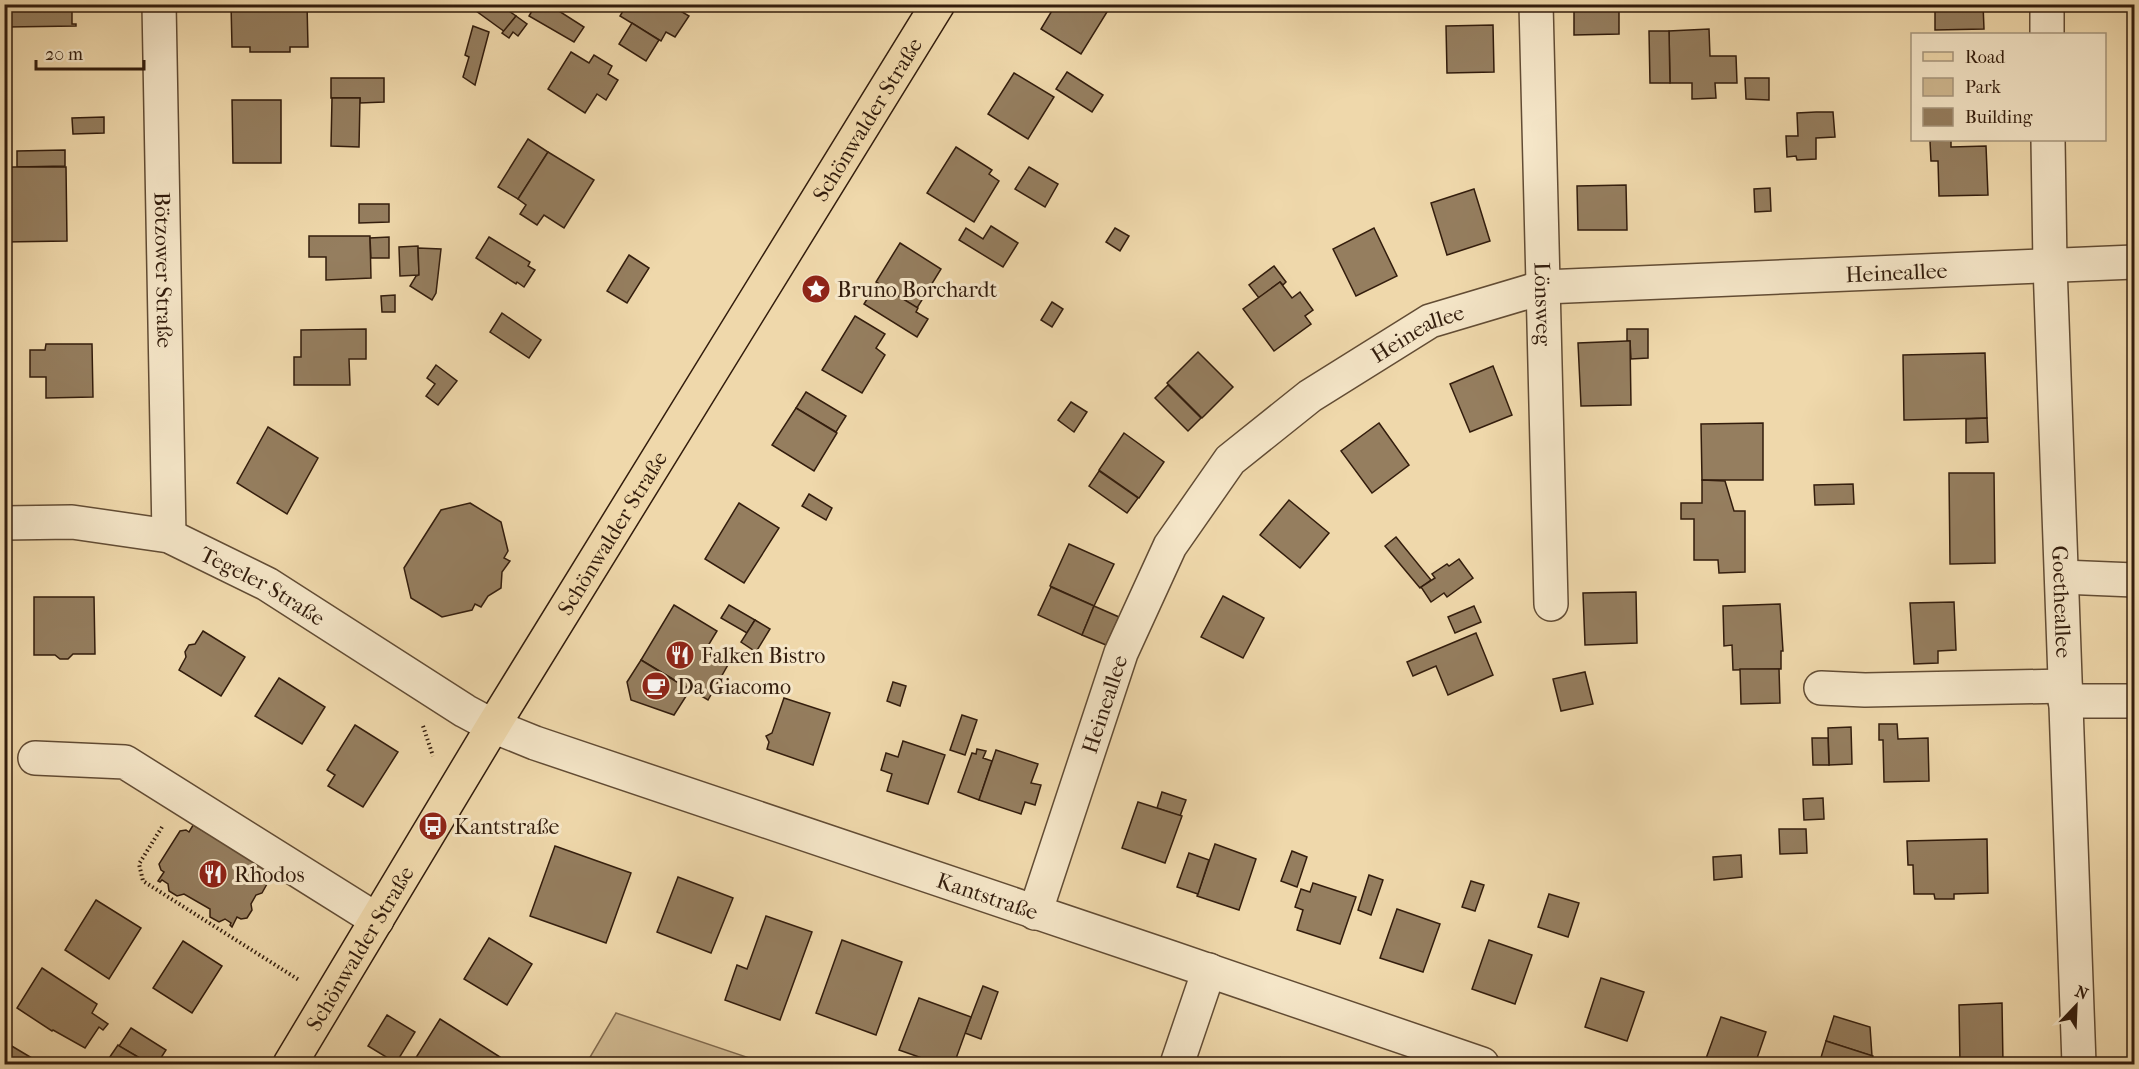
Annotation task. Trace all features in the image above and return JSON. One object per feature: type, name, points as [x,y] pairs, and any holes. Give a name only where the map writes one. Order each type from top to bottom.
[{"type":"main road","name":"Schönwalder Straße","points":[[290,1065],[493,726],[938,4]]},
{"type":"street","name":"Bötzower Straße","points":[[159,4],[170,536]]},
{"type":"street","name":"Lönsweg","points":[[1536,4],[1551,604]]},
{"type":"street","points":[[2047,4],[2048,33]]},
{"type":"street","name":"Goetheallee","points":[[2048,141],[2050,265],[2079,1065]]},
{"type":"street","name":"Heineallee","points":[[1035,913],[1121,653],[1170,546],[1230,460],[1310,396],[1430,321],[1544,287],[2134,262]]},
{"type":"street","name":"Tegeler Straße","points":[[4,523],[72,522],[170,536],[267,584],[465,711],[493,726]]},
{"type":"street","points":[[2062,577],[2134,580]]},
{"type":"street","points":[[1821,688],[2065,693],[2134,701]]},
{"type":"street","name":"Kantstraße","points":[[493,726],[535,743],[1209,970],[1482,1065]]},
{"type":"street","points":[[35,758],[125,762],[377,920]]},
{"type":"street","points":[[1177,1065],[1209,970]]},
{"type":"path","points":[[414,720],[423,726],[435,761]]},
{"type":"path","points":[[181,797],[139,864],[143,881],[299,980]]},
{"type":"green space","points":[[616,1013],[767,1064],[586,1064]]},
{"type":"building","points":[[6,4],[72,4],[72,24],[76,26],[7,27]]},
{"type":"building","points":[[231,4],[307,4],[308,47],[290,47],[290,52],[250,52],[250,47],[232,47]]},
{"type":"building","points":[[474,4],[499,4],[516,16],[505,32],[472,8]]},
{"type":"building","points":[[536,4],[548,4],[584,27],[574,42],[529,16]]},
{"type":"building","points":[[627,4],[680,4],[677,9],[689,16],[675,37],[666,32],[661,41],[620,16]]},
{"type":"building","points":[[1056,4],[1095,4],[1107,12],[1081,54],[1041,29]]},
{"type":"building","points":[[1574,4],[1619,4],[1619,34],[1574,35]]},
{"type":"building","points":[[1935,4],[1983,4],[1984,29],[1935,30]]},
{"type":"building","points":[[516,16],[527,24],[518,36],[513,32],[509,38],[502,33]]},
{"type":"building","points":[[632,23],[659,40],[646,61],[619,44]]},
{"type":"building","points":[[1493,25],[1494,72],[1447,73],[1446,26]]},
{"type":"building","points":[[473,26],[489,32],[475,85],[463,77],[469,57],[465,55]]},
{"type":"building","points":[[1709,29],[1710,56],[1736,56],[1737,83],[1715,83],[1716,98],[1692,99],[1692,83],[1670,83],[1669,31]]},
{"type":"building","points":[[1649,31],[1669,31],[1670,83],[1650,83]]},
{"type":"building","points":[[571,52],[589,63],[594,55],[612,66],[608,74],[618,80],[606,100],[597,94],[585,113],[548,89]]},
{"type":"building","points":[[1067,72],[1103,95],[1092,112],[1056,89]]},
{"type":"building","points":[[1014,73],[1054,97],[1028,139],[988,114]]},
{"type":"building","points":[[331,78],[384,78],[384,102],[360,103],[360,98],[331,98]]},
{"type":"building","points":[[1745,78],[1769,78],[1769,100],[1746,99]]},
{"type":"building","points":[[332,98],[360,98],[359,147],[331,146]]},
{"type":"building","points":[[232,100],[281,100],[281,163],[233,163]]},
{"type":"building","points":[[1833,112],[1835,137],[1816,138],[1816,159],[1797,160],[1796,156],[1787,157],[1786,136],[1798,136],[1797,113]]},
{"type":"building","points":[[104,117],[104,133],[73,134],[72,118]]},
{"type":"building","points":[[528,139],[548,152],[518,199],[498,187]]},
{"type":"building","points":[[1930,141],[1951,141],[1951,147],[1986,146],[1988,195],[1939,196],[1938,161],[1931,161]]},
{"type":"building","points":[[956,147],[992,170],[989,174],[999,181],[974,222],[927,193]]},
{"type":"building","points":[[65,150],[65,166],[17,167],[17,151]]},
{"type":"building","points":[[548,152],[594,180],[564,228],[544,215],[537,225],[520,214],[526,205],[518,199]]},
{"type":"building","points":[[4,167],[66,167],[67,241],[4,242]]},
{"type":"building","points":[[1029,167],[1058,184],[1045,207],[1015,189]]},
{"type":"building","points":[[1626,185],[1627,230],[1578,230],[1577,186]]},
{"type":"building","points":[[1770,188],[1771,211],[1755,212],[1754,189]]},
{"type":"building","points":[[1474,189],[1490,241],[1447,255],[1431,203]]},
{"type":"building","points":[[359,204],[389,204],[389,222],[359,223]]},
{"type":"building","points":[[991,226],[1018,243],[1003,267],[959,240],[966,228],[983,239]]},
{"type":"building","points":[[1115,228],[1129,236],[1120,251],[1106,242]]},
{"type":"building","points":[[1374,228],[1397,276],[1356,296],[1333,249]]},
{"type":"building","points":[[309,236],[370,236],[371,278],[326,280],[326,257],[309,257]]},
{"type":"building","points":[[389,237],[389,258],[371,258],[370,238]]},
{"type":"building","points":[[489,237],[530,262],[528,266],[535,270],[524,287],[476,258]]},
{"type":"building","points":[[900,243],[941,269],[917,308],[876,282]]},
{"type":"building","points":[[418,246],[419,275],[400,276],[399,247]]},
{"type":"building","points":[[418,248],[441,249],[436,293],[432,300],[410,286],[419,275]]},
{"type":"building","points":[[629,255],[649,268],[627,303],[607,291]]},
{"type":"building","points":[[1274,266],[1286,282],[1283,285],[1280,282],[1259,298],[1249,285]]},
{"type":"building","points":[[1280,282],[1292,298],[1300,292],[1313,310],[1305,316],[1311,324],[1274,351],[1243,309]]},
{"type":"building","points":[[877,283],[918,308],[916,312],[928,319],[917,337],[864,304]]},
{"type":"building","points":[[395,295],[395,312],[382,312],[381,296]]},
{"type":"building","points":[[1052,302],[1063,309],[1052,327],[1041,320]]},
{"type":"building","points":[[502,313],[541,340],[529,358],[490,332]]},
{"type":"building","points":[[855,316],[885,334],[876,348],[885,355],[862,393],[822,370]]},
{"type":"building","points":[[366,329],[366,359],[349,359],[350,385],[294,385],[294,357],[301,357],[301,330]]},
{"type":"building","points":[[1627,329],[1648,329],[1648,358],[1631,359]]},
{"type":"building","points":[[1630,341],[1631,405],[1581,406],[1578,343]]},
{"type":"building","points":[[46,344],[92,344],[93,397],[46,398],[46,377],[30,377],[30,350],[45,350]]},
{"type":"building","points":[[1198,352],[1233,387],[1202,418],[1167,383]]},
{"type":"building","points":[[1985,353],[1987,418],[1904,420],[1903,355]]},
{"type":"building","points":[[436,365],[457,381],[438,405],[426,396],[435,384],[427,378]]},
{"type":"building","points":[[1493,366],[1512,415],[1470,432],[1450,384]]},
{"type":"building","points":[[1168,385],[1201,418],[1188,431],[1155,398]]},
{"type":"building","points":[[806,392],[846,416],[836,432],[796,408]]},
{"type":"building","points":[[1071,402],[1087,412],[1074,432],[1058,420]]},
{"type":"building","points":[[796,408],[837,433],[814,471],[772,445]]},
{"type":"building","points":[[1987,418],[1988,442],[1966,443],[1966,419]]},
{"type":"building","points":[[1379,423],[1409,465],[1372,493],[1341,451]]},
{"type":"building","points":[[1763,423],[1763,480],[1702,480],[1701,424]]},
{"type":"building","points":[[268,427],[318,458],[287,514],[237,483]]},
{"type":"building","points":[[1124,433],[1164,462],[1139,498],[1099,470]]},
{"type":"building","points":[[1099,471],[1138,498],[1127,513],[1089,486]]},
{"type":"building","points":[[1949,473],[1994,473],[1995,563],[1950,564]]},
{"type":"building","points":[[1702,480],[1725,481],[1734,511],[1745,511],[1745,572],[1719,573],[1718,560],[1694,560],[1694,519],[1681,519],[1681,503],[1702,503]]},
{"type":"building","points":[[1853,484],[1854,504],[1815,505],[1814,485]]},
{"type":"building","points":[[2134,490],[2134,551],[2131,551],[2130,495]]},
{"type":"building","points":[[809,494],[832,508],[826,520],[802,506]]},
{"type":"building","points":[[1289,500],[1329,533],[1300,568],[1260,535]]},
{"type":"building","points":[[470,503],[501,522],[508,551],[504,558],[510,561],[502,572],[501,588],[488,596],[481,607],[475,604],[472,610],[442,617],[411,598],[404,568],[441,510]]},
{"type":"building","points":[[739,503],[779,528],[744,583],[705,559]]},
{"type":"building","points":[[1396,537],[1431,580],[1420,588],[1385,546]]},
{"type":"building","points":[[1069,544],[1114,564],[1094,606],[1050,586]]},
{"type":"building","points":[[1459,559],[1473,578],[1447,597],[1444,593],[1431,602],[1421,587],[1435,578],[1432,574]]},
{"type":"building","points":[[1051,587],[1094,606],[1082,635],[1038,615]]},
{"type":"building","points":[[1636,592],[1637,643],[1585,645],[1583,593]]},
{"type":"building","points":[[1223,596],[1264,618],[1243,658],[1201,637]]},
{"type":"building","points":[[34,597],[94,597],[95,654],[73,654],[68,659],[60,659],[55,655],[34,655]]},
{"type":"building","points":[[1954,602],[1956,650],[1938,651],[1938,663],[1914,664],[1910,603]]},
{"type":"building","points":[[1780,604],[1783,651],[1781,651],[1781,669],[1733,670],[1732,645],[1724,646],[1723,606]]},
{"type":"building","name":"Falken Bistro","points":[[674,605],[717,631],[706,649],[729,663],[708,700],[641,660]]},
{"type":"building","points":[[729,605],[755,620],[747,633],[721,618]]},
{"type":"building","points":[[1094,606],[1119,617],[1106,645],[1082,635]]},
{"type":"building","points":[[1474,606],[1481,622],[1455,633],[1448,617]]},
{"type":"building","points":[[755,620],[770,629],[756,652],[741,642]]},
{"type":"building","points":[[203,631],[245,657],[221,696],[179,670],[189,645],[195,644]]},
{"type":"building","points":[[1476,633],[1493,675],[1448,695],[1436,666],[1413,676],[1407,662]]},
{"type":"building","name":"Da Giacomo","points":[[641,660],[690,690],[674,715],[631,700],[627,682]]},
{"type":"building","points":[[1740,669],[1779,669],[1780,703],[1741,704]]},
{"type":"building","points":[[1585,672],[1593,704],[1561,711],[1553,679]]},
{"type":"building","points":[[279,678],[325,707],[302,744],[255,716]]},
{"type":"building","points":[[893,682],[906,686],[900,706],[887,701]]},
{"type":"building","points":[[784,698],[830,713],[813,765],[767,749],[769,742],[766,736],[772,733]]},
{"type":"building","points":[[962,715],[977,720],[965,755],[950,750]]},
{"type":"building","points":[[1879,724],[1897,724],[1898,739],[1928,738],[1929,781],[1884,782],[1883,740],[1879,740]]},
{"type":"building","points":[[355,725],[398,752],[363,807],[328,786],[335,775],[327,770]]},
{"type":"building","points":[[1851,727],[1852,764],[1829,765],[1828,728]]},
{"type":"building","points":[[1812,738],[1828,738],[1829,765],[1813,765]]},
{"type":"building","points":[[903,741],[945,755],[928,804],[887,791],[892,774],[881,770],[886,753],[898,757]]},
{"type":"building","points":[[977,749],[986,751],[983,758],[992,761],[979,800],[958,792],[972,753],[976,754]]},
{"type":"building","points":[[996,750],[1038,764],[1031,783],[1041,785],[1035,805],[1025,802],[1021,814],[979,800]]},
{"type":"building","points":[[1162,792],[1186,800],[1180,816],[1157,808]]},
{"type":"building","points":[[1823,798],[1824,819],[1804,820],[1803,799]]},
{"type":"building","points":[[1138,802],[1182,816],[1165,863],[1122,848]]},
{"type":"building","name":"Rhodos","points":[[195,822],[197,824],[195,826],[255,861],[254,863],[265,869],[268,868],[262,877],[266,879],[267,884],[262,893],[256,895],[251,904],[252,910],[247,918],[237,917],[232,927],[231,923],[225,919],[219,922],[210,917],[210,909],[184,894],[177,896],[169,891],[168,884],[162,880],[158,881],[164,872],[159,864],[180,831],[189,832]]},
{"type":"building","points":[[1779,829],[1806,829],[1807,853],[1780,854]]},
{"type":"building","points":[[1987,839],[1988,893],[1954,894],[1954,899],[1935,899],[1934,894],[1914,894],[1913,865],[1908,865],[1907,841]]},
{"type":"building","points":[[1215,844],[1256,859],[1239,910],[1197,896]]},
{"type":"building","points":[[555,846],[631,873],[606,943],[530,916]]},
{"type":"building","points":[[1292,851],[1307,857],[1297,887],[1281,881]]},
{"type":"building","points":[[1189,853],[1209,860],[1198,894],[1177,887]]},
{"type":"building","points":[[1741,855],[1742,877],[1714,880],[1713,857]]},
{"type":"building","points":[[1369,875],[1383,880],[1371,915],[1358,910]]},
{"type":"building","points":[[678,877],[733,898],[711,953],[657,932]]},
{"type":"building","points":[[1471,881],[1484,885],[1475,911],[1462,907]]},
{"type":"building","points":[[1313,883],[1356,897],[1340,944],[1297,930],[1303,910],[1295,907],[1301,889],[1310,892]]},
{"type":"building","points":[[1549,894],[1579,903],[1568,937],[1538,927]]},
{"type":"building","points":[[96,900],[141,928],[109,979],[65,950]]},
{"type":"building","points":[[1397,909],[1440,924],[1423,972],[1380,958]]},
{"type":"building","points":[[766,916],[812,932],[780,1020],[725,1000],[737,965],[747,969]]},
{"type":"building","points":[[489,938],[532,964],[507,1005],[464,979]]},
{"type":"building","points":[[842,940],[902,962],[876,1035],[816,1013]]},
{"type":"building","points":[[1489,940],[1532,955],[1515,1004],[1472,989]]},
{"type":"building","points":[[183,941],[222,966],[192,1013],[153,988]]},
{"type":"building","points":[[42,968],[97,1004],[92,1013],[108,1024],[103,1030],[99,1027],[85,1048],[52,1031],[17,1008]]},
{"type":"building","points":[[1601,978],[1644,992],[1627,1041],[1585,1027]]},
{"type":"building","points":[[983,986],[998,992],[981,1039],[965,1033]]},
{"type":"building","points":[[919,998],[971,1017],[954,1064],[939,1064],[899,1050]]},
{"type":"building","points":[[2002,1003],[2003,1064],[1960,1064],[1959,1005]]},
{"type":"building","points":[[387,1015],[415,1032],[396,1063],[368,1046]]},
{"type":"building","points":[[1834,1016],[1870,1027],[1872,1056],[1826,1041]]},
{"type":"building","points":[[1721,1017],[1766,1032],[1755,1064],[1704,1064]]},
{"type":"building","points":[[440,1019],[500,1057],[495,1064],[412,1064]]},
{"type":"building","points":[[131,1028],[166,1050],[157,1064],[150,1064],[119,1046]]},
{"type":"building","points":[[1826,1041],[1873,1056],[1871,1064],[1819,1064]]},
{"type":"building","points":[[10,1045],[42,1064],[12,1064],[4,1060],[4,1055]]},
{"type":"building","points":[[119,1046],[150,1064],[105,1064]]},
{"type":"building","points":[[1282,1058],[1301,1064],[1283,1064]]},
{"type":"place","name":"Bruno Borchardt","points":[[816,289]]},
{"type":"place","name":"Falken Bistro","points":[[680,655]]},
{"type":"place","name":"Da Giacomo","points":[[656,686]]},
{"type":"place","name":"Kantstraße","points":[[433,826]]},
{"type":"place","name":"Rhodos","points":[[213,874]]}]
